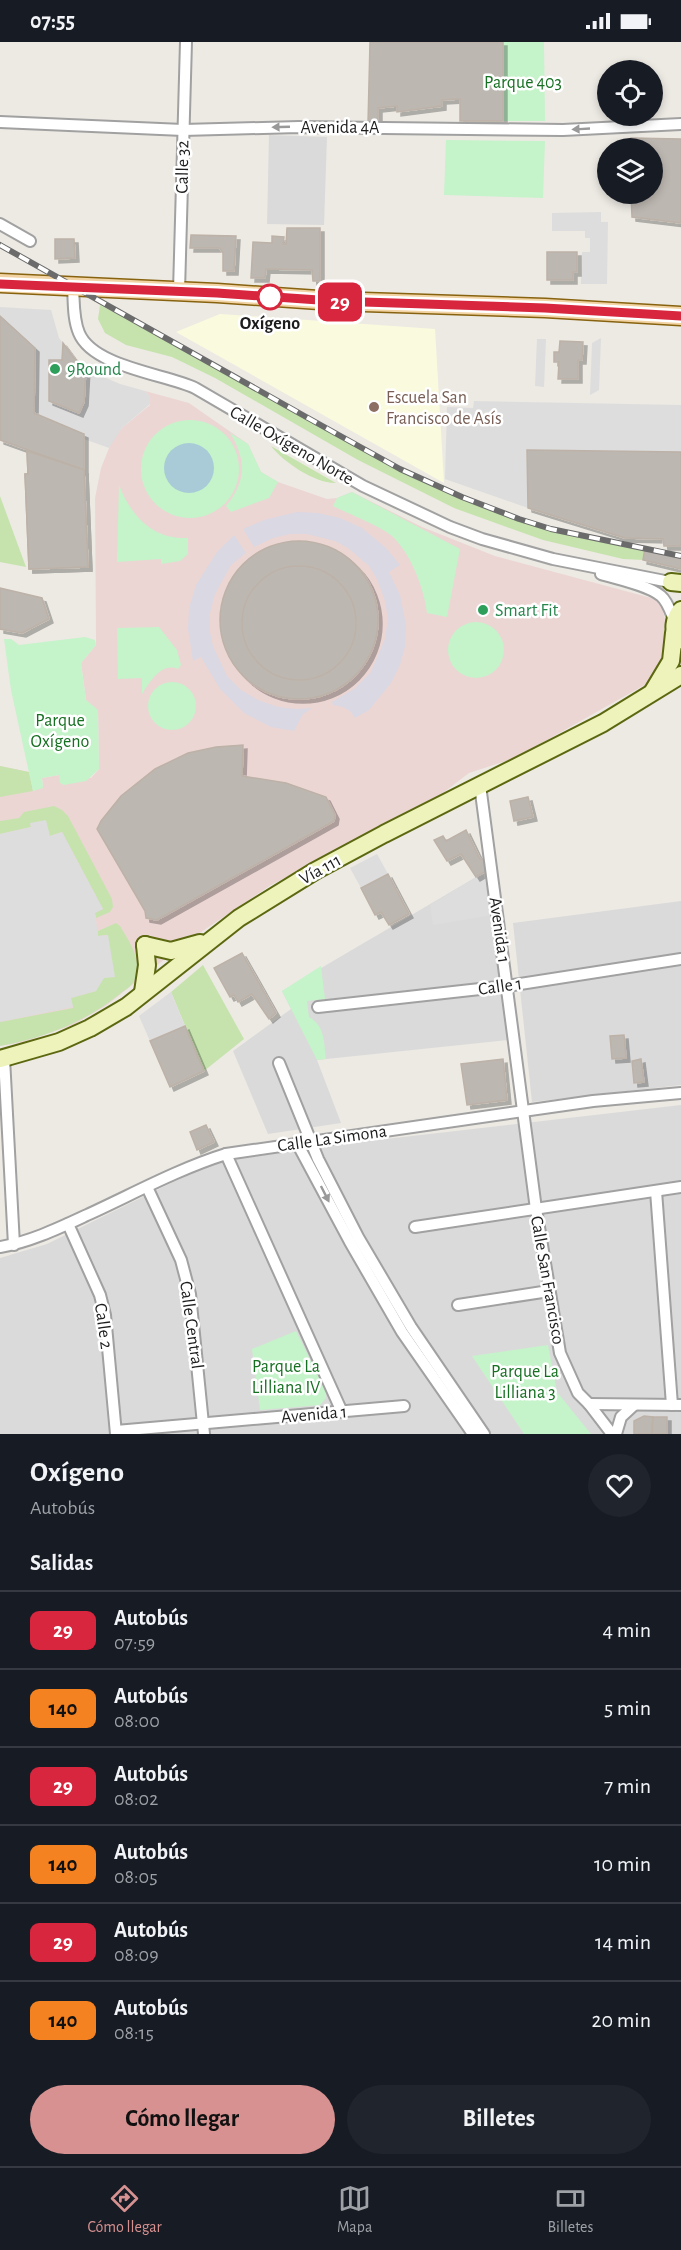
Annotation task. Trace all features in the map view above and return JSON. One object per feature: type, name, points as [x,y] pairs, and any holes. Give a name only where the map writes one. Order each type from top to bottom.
[{"type":"main road","points":[[0,284],[681,316]]},
{"type":"main road","name":"Vía 111","points":[[651,694],[671,662],[678,628]]},
{"type":"main road","name":"Vía 111","points":[[2,1058],[59,1042],[126,1007],[210,940],[255,908],[315,871],[603,723],[681,675]]},
{"type":"main road","points":[[144,992],[147,965],[145,945],[171,951],[210,940]]},
{"type":"street","name":"Calle 32","points":[[179,291],[186,42]]},
{"type":"street","name":"Avenida 4A","points":[[0,122],[183,130],[299,127],[563,130],[681,124]]},
{"type":"street","points":[[0,224],[30,241]]},
{"type":"street","name":"Calle Oxígeno Norte","points":[[73,287],[76,323],[80,337],[104,357],[195,388],[363,486],[450,527],[482,539],[558,560],[653,591],[668,605],[678,628]]},
{"type":"street","name":"Calle Oxígeno Norte","points":[[558,560],[678,583]]},
{"type":"street","name":"Avenida 1","points":[[480,785],[522,1111]]},
{"type":"street","name":"Calle 1","points":[[318,1007],[507,986],[681,959]]},
{"type":"street","points":[[2,1058],[14,1245]]},
{"type":"street","points":[[279,1063],[318,1159],[358,1237],[411,1327],[484,1434]]},
{"type":"street","name":"Calle La Simona","points":[[0,1247],[14,1245],[68,1224],[195,1164],[226,1154],[522,1111],[681,1093]]},
{"type":"street","name":"Calle San Francisco","points":[[522,1111],[560,1353],[578,1394],[589,1404],[612,1434]]},
{"type":"street","points":[[297,1143],[402,1332],[473,1434]]},
{"type":"street","points":[[226,1154],[342,1412]]},
{"type":"street","name":"Calle Central","points":[[147,1187],[181,1260],[190,1294],[204,1429]]},
{"type":"street","points":[[415,1227],[681,1187]]},
{"type":"street","points":[[589,1404],[677,1405],[656,1191]]},
{"type":"street","name":"Calle 2","points":[[68,1224],[100,1295],[105,1315],[116,1433]]},
{"type":"street","points":[[458,1305],[549,1291]]},
{"type":"street","points":[[616,1434],[621,1418],[634,1405]]},
{"type":"street","name":"Avenida 1","points":[[116,1433],[204,1429],[404,1406]]},
{"type":"shaded area","points":[[269,135],[327,137],[324,225],[267,224]]},
{"type":"shaded area","points":[[601,212],[601,222],[608,222],[607,284],[581,284],[582,252],[590,252],[590,238],[585,238],[585,231],[552,231],[552,213]]},
{"type":"shaded area","points":[[0,307],[51,310],[59,338],[63,343],[62,360],[49,360],[50,401],[79,413],[84,402],[86,367],[120,384],[145,391],[150,397],[150,404],[122,428],[109,448],[84,439],[84,433],[34,413],[35,348],[0,316]]},
{"type":"shaded area","name":"Escuela San Francisco de Asís","points":[[220,314],[435,329],[444,483],[176,332]]},
{"type":"shaded area","points":[[601,338],[599,390],[590,395],[592,343]]},
{"type":"shaded area","points":[[537,339],[546,339],[544,387],[535,386]]},
{"type":"shaded area","points":[[145,391],[189,403],[248,444],[261,472],[278,482],[327,499],[352,492],[422,527],[495,556],[655,599],[662,607],[665,619],[664,634],[670,649],[668,663],[648,683],[515,758],[469,773],[430,803],[271,885],[185,943],[107,1005],[73,1025],[23,1042],[0,1046],[0,766],[29,772],[33,791],[43,786],[42,778],[59,775],[91,778],[99,769],[98,711],[86,700],[81,663],[96,645],[95,498],[101,468],[111,443],[122,428],[150,405],[150,397]]},
{"type":"shaded area","points":[[474,401],[681,405],[681,452],[527,450],[528,508],[445,479],[447,407],[473,408]]},
{"type":"shaded area","points":[[297,512],[318,513],[340,518],[362,528],[386,548],[400,565],[389,572],[400,595],[406,625],[405,647],[400,665],[391,683],[369,710],[355,718],[350,711],[333,705],[332,702],[354,689],[371,672],[385,639],[388,619],[385,601],[377,579],[369,566],[348,548],[335,541],[307,534],[290,534],[273,538],[254,547],[243,529],[264,520]]},
{"type":"shaded area","points":[[234,535],[246,553],[231,565],[215,594],[210,613],[213,646],[227,676],[241,690],[258,700],[278,707],[312,708],[303,714],[294,731],[271,727],[244,713],[220,689],[201,657],[193,661],[188,629],[189,608],[196,585],[217,552]]},
{"type":"shaded area","points":[[46,820],[50,836],[62,832],[103,909],[95,913],[98,936],[108,935],[115,977],[104,978],[96,991],[71,998],[73,1007],[0,1022],[0,834],[31,827],[30,823]]},
{"type":"shaded area","points":[[377,854],[388,874],[361,888],[350,868]]},
{"type":"shaded area","points":[[483,873],[493,915],[508,1040],[317,1060],[341,1123],[268,1134],[233,1051],[291,1009],[282,991]]},
{"type":"shaded area","points":[[483,873],[493,915],[433,925],[430,905]]},
{"type":"shaded area","points":[[681,901],[681,1085],[532,1102],[513,923]]},
{"type":"shaded area","points":[[171,992],[185,1026],[150,1041],[139,1016]]},
{"type":"shaded area","points":[[681,1105],[681,1434],[0,1434],[0,1258],[47,1244],[214,1162],[351,1143]]},
{"type":"green space","name":"Parque 403","points":[[503,42],[544,42],[545,121],[503,121]]},
{"type":"green space","points":[[446,140],[545,141],[543,198],[444,195]]},
{"type":"green space","points":[[100,305],[409,473],[517,519],[564,532],[645,548],[643,560],[623,559],[543,540],[454,508],[358,460],[215,378],[172,357],[126,345],[105,333],[98,319]]},
{"type":"green space","points":[[190,420],[209,424],[225,434],[235,450],[239,469],[235,488],[225,504],[209,514],[190,518],[171,514],[155,504],[145,488],[141,469],[145,450],[155,434],[171,424]]},
{"type":"green space","points":[[230,433],[248,444],[261,472],[278,482],[269,498],[231,512],[226,506],[233,497],[242,471],[239,452]]},
{"type":"green space","points":[[271,446],[336,483],[319,480],[300,471],[283,459]]},
{"type":"green space","points":[[119,485],[130,507],[145,524],[164,535],[188,538],[188,554],[180,561],[161,564],[161,559],[117,562]]},
{"type":"green space","points":[[352,492],[460,549],[447,617],[427,613],[416,572],[399,543],[392,536],[373,524],[333,506],[337,498]]},
{"type":"green space","points":[[0,496],[26,567],[0,562]]},
{"type":"green space","points":[[476,622],[491,627],[499,635],[504,650],[499,665],[491,673],[476,678],[461,673],[453,665],[448,650],[453,635],[461,627]]},
{"type":"green space","points":[[159,627],[177,650],[181,665],[178,669],[166,668],[161,671],[152,679],[142,694],[142,678],[118,679],[117,628]]},
{"type":"green space","name":"Parque Oxígeno","points":[[85,637],[95,640],[96,645],[81,663],[86,700],[98,710],[99,769],[86,781],[64,785],[60,783],[59,775],[42,778],[43,788],[33,791],[11,690],[4,639],[11,639],[19,645]]},
{"type":"green space","points":[[167,682],[177,682],[189,689],[196,701],[196,711],[189,723],[177,730],[167,730],[152,719],[148,711],[148,701],[159,686]]},
{"type":"green space","points":[[0,766],[29,772],[33,791],[0,797]]},
{"type":"green space","points":[[54,806],[68,816],[112,899],[113,907],[110,912],[96,918],[95,913],[103,909],[62,832],[50,836],[30,824],[31,827],[0,834],[0,821],[19,818],[24,812]]},
{"type":"green space","points":[[116,923],[127,938],[136,959],[137,974],[132,985],[94,1012],[64,1027],[0,1046],[0,1022],[73,1008],[71,998],[96,991],[108,935],[98,936],[98,931]]},
{"type":"green space","points":[[203,965],[244,1039],[204,1071],[171,992]]},
{"type":"green space","points":[[321,966],[325,999],[307,1001],[309,1017],[318,1025],[324,1041],[326,1059],[317,1060],[282,991]]},
{"type":"green space","name":"Parque La Lilliana IV","points":[[296,1331],[326,1392],[326,1398],[320,1405],[260,1410],[252,1349]]},
{"type":"green space","name":"Parque La Lilliana 3","points":[[548,1345],[557,1392],[591,1434],[524,1434],[472,1356]]},
{"type":"water","points":[[184,443],[194,443],[207,450],[214,463],[214,473],[207,486],[194,493],[184,493],[175,489],[168,482],[164,473],[164,463],[168,454],[175,447]]},
{"type":"building","points":[[370,42],[503,42],[503,121],[460,121],[460,99],[442,100],[442,106],[397,112],[397,106],[378,108],[378,121],[368,123]]},
{"type":"building","points":[[663,139],[681,139],[681,223],[632,217],[631,204],[663,204]]},
{"type":"building","points":[[287,228],[320,228],[320,281],[313,281],[312,270],[266,269],[265,278],[251,278],[253,242],[272,243],[272,236],[284,237],[283,244],[286,244]]},
{"type":"building","points":[[191,235],[236,236],[234,271],[223,271],[223,253],[220,248],[190,248]]},
{"type":"building","points":[[55,239],[74,239],[75,258],[55,259]]},
{"type":"building","points":[[547,252],[577,252],[577,272],[573,272],[573,280],[547,280]]},
{"type":"building","points":[[0,316],[35,348],[34,413],[84,434],[84,470],[0,440]]},
{"type":"building","points":[[560,341],[583,342],[582,360],[578,360],[578,379],[558,379],[559,362],[554,362],[554,352],[559,352]]},
{"type":"building","points":[[63,343],[74,358],[86,367],[84,402],[79,413],[49,401],[49,360],[62,360]]},
{"type":"building","points":[[527,450],[681,452],[681,546],[664,546],[663,539],[625,538],[528,508]]},
{"type":"building","points":[[27,451],[84,470],[88,567],[29,569],[25,474],[28,474]]},
{"type":"building","points":[[27,451],[84,470],[88,567],[29,569],[25,474],[28,474]]},
{"type":"building","points":[[299,541],[314,542],[329,547],[343,554],[355,564],[365,576],[372,590],[377,605],[377,635],[372,650],[365,664],[355,676],[343,686],[329,693],[314,698],[299,699],[284,698],[269,693],[255,686],[243,676],[233,664],[226,650],[221,635],[220,620],[221,605],[226,590],[233,576],[243,564],[255,554],[269,547],[284,542]]},
{"type":"building","points":[[645,548],[681,556],[681,569],[643,560]]},
{"type":"building","points":[[299,566],[321,571],[339,583],[351,601],[356,623],[351,645],[339,663],[321,675],[299,680],[277,675],[259,663],[247,645],[242,623],[247,601],[259,583],[277,571]]},
{"type":"building","points":[[0,588],[42,598],[49,619],[22,633],[0,629]]},
{"type":"building","points":[[243,745],[242,776],[286,783],[326,797],[335,815],[334,821],[157,920],[146,918],[145,911],[97,829],[101,821],[121,796],[155,769],[188,753],[216,747]]},
{"type":"building","points":[[528,797],[533,817],[514,821],[510,801]]},
{"type":"building","points":[[466,830],[480,859],[484,859],[486,871],[476,877],[461,854],[447,861],[434,840],[443,836],[446,841]]},
{"type":"building","points":[[388,874],[409,914],[389,925],[381,912],[375,915],[361,888]]},
{"type":"building","points":[[242,953],[276,1013],[269,1019],[252,994],[238,1002],[234,995],[230,997],[214,968]]},
{"type":"building","points":[[185,1026],[204,1071],[170,1087],[150,1041]]},
{"type":"building","points":[[624,1035],[626,1058],[612,1059],[610,1036]]},
{"type":"building","points":[[503,1059],[507,1100],[467,1105],[461,1064]]},
{"type":"building","points":[[641,1059],[644,1082],[634,1083],[632,1061]]},
{"type":"building","points":[[206,1125],[214,1142],[197,1150],[190,1132]]},
{"type":"building","points":[[644,1416],[653,1417],[652,1434],[634,1434],[634,1421]]},
{"type":"building","points":[[653,1417],[667,1417],[667,1434],[652,1434]]},
{"type":"railway","points":[[0,245],[400,469],[462,497],[551,529],[681,556]]},
{"type":"bus line","name":"29","points":[[0,284],[681,316]]},
{"type":"place","name":"Oxígeno","points":[[270,297]]},
{"type":"place","name":"9Round","points":[[55,369]]},
{"type":"place","name":"Escuela San Francisco de Asís","points":[[374,407]]},
{"type":"place","name":"Smart Fit","points":[[483,610]]}]
